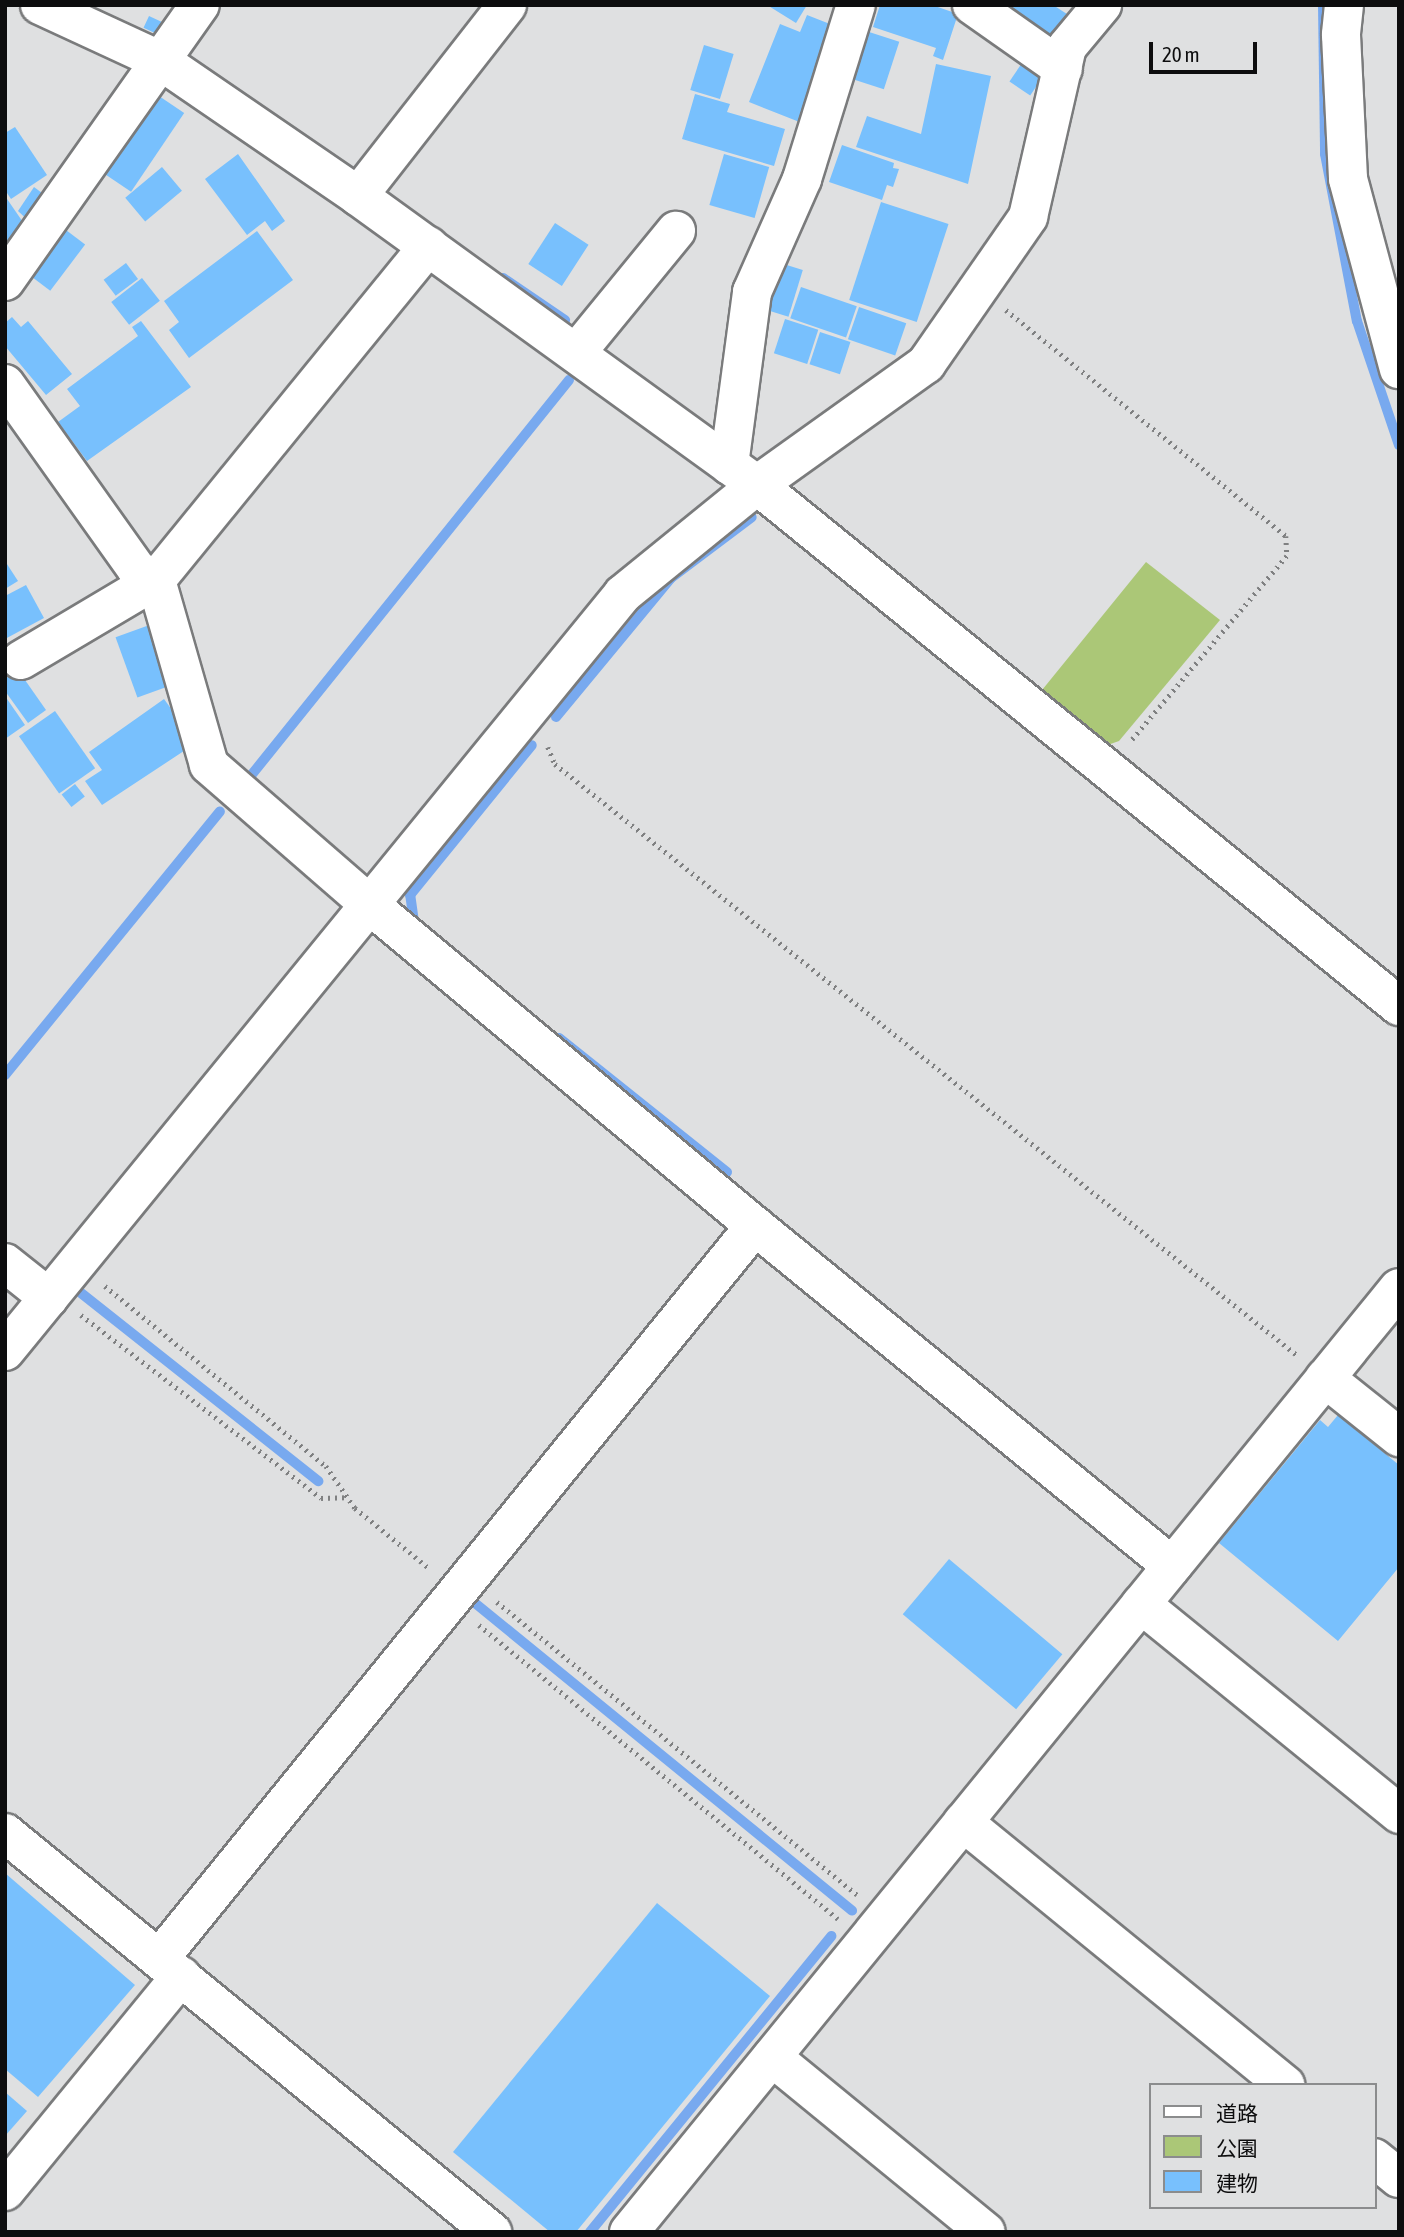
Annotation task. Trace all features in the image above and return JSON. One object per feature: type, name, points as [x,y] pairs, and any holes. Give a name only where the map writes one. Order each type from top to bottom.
[{"type":"street","points":[[40,5],[161,61],[358,196],[743,475],[1399,1006]]},
{"type":"street","points":[[5,281],[200,5]]},
{"type":"street","points":[[358,196],[507,5]]},
{"type":"street","points":[[743,475],[752,292],[802,178],[856,5]]},
{"type":"street","points":[[972,5],[1063,69]]},
{"type":"street","points":[[5,1351],[623,594],[743,475],[926,363],[981,290],[1028,217],[1067,47],[1102,5]]},
{"type":"street","points":[[1344,5],[1340,35],[1348,178],[1399,369]]},
{"type":"street","points":[[576,353],[676,231]]},
{"type":"street","points":[[21,660],[156,580],[428,246]]},
{"type":"street","points":[[5,384],[137,570],[156,580],[209,765],[370,905],[755,1227],[1172,1566]]},
{"type":"street","points":[[5,2191],[170,1968],[459,1591],[755,1227]]},
{"type":"street","points":[[5,1263],[51,1296]]},
{"type":"street","points":[[629,2232],[1399,1288]]},
{"type":"street","points":[[1325,1378],[1399,1437]]},
{"type":"street","points":[[1141,1604],[1399,1814]]},
{"type":"street","points":[[963,1822],[1282,2083]]},
{"type":"street","points":[[5,1833],[492,2232]]},
{"type":"street","points":[[772,2057],[986,2232]]},
{"type":"street","points":[[1376,2160],[1399,2178]]},
{"type":"path","points":[[981,290],[1286,536],[1287,556],[1108,769]]},
{"type":"path","points":[[530,705],[555,764],[1325,1378]]},
{"type":"path","points":[[77,1263],[326,1466],[347,1497],[459,1591],[876,1929]]},
{"type":"path","points":[[51,1296],[321,1498],[347,1497]]},
{"type":"path","points":[[459,1591],[876,1929]]},
{"type":"green space","points":[[1146,562],[1220,620],[1119,741],[1102,747],[1038,695]]},
{"type":"building","points":[[767,5],[807,5],[796,23]]},
{"type":"building","points":[[880,5],[932,5],[958,14],[943,60],[933,56],[936,48],[873,27]]},
{"type":"building","points":[[998,5],[1053,5],[1067,14],[1049,40]]},
{"type":"building","points":[[807,15],[830,24],[823,41],[833,45],[802,123],[749,102],[780,24],[800,32]]},
{"type":"building","points":[[149,16],[166,24],[161,36],[144,28]]},
{"type":"building","points":[[866,31],[899,42],[884,89],[851,79]]},
{"type":"building","points":[[704,45],[734,54],[720,99],[690,90]]},
{"type":"building","points":[[1024,60],[1045,74],[1030,96],[1009,82]]},
{"type":"building","points":[[936,64],[991,76],[968,184],[856,147],[867,116],[921,134]]},
{"type":"building","points":[[156,94],[184,113],[131,192],[103,173]]},
{"type":"building","points":[[695,94],[730,104],[727,112],[785,129],[774,166],[682,139]]},
{"type":"building","points":[[15,127],[47,175],[11,199],[5,190],[5,133]]},
{"type":"building","points":[[842,145],[894,163],[893,168],[899,169],[893,187],[887,185],[882,200],[829,182]]},
{"type":"building","points":[[238,154],[285,221],[272,231],[265,221],[247,235],[205,179]]},
{"type":"building","points":[[724,154],[769,167],[755,218],[709,205]]},
{"type":"building","points":[[162,167],[182,191],[145,222],[125,198]]},
{"type":"building","points":[[34,187],[54,202],[36,228],[18,211]]},
{"type":"building","points":[[5,196],[27,228],[5,242]]},
{"type":"building","points":[[881,202],[949,224],[917,322],[849,300]]},
{"type":"building","points":[[555,223],[589,245],[562,286],[528,264]]},
{"type":"building","points":[[58,224],[85,244],[50,291],[23,270]]},
{"type":"building","points":[[257,231],[293,280],[189,358],[169,330],[179,322],[164,301]]},
{"type":"building","points":[[777,262],[803,270],[788,317],[763,309]]},
{"type":"building","points":[[126,263],[138,279],[116,296],[104,280]]},
{"type":"building","points":[[142,278],[160,301],[129,325],[111,302]]},
{"type":"building","points":[[801,287],[857,306],[846,337],[790,318]]},
{"type":"building","points":[[859,307],[906,323],[895,355],[848,339]]},
{"type":"building","points":[[12,317],[21,327],[28,321],[72,374],[46,395],[5,346],[5,323]]},
{"type":"building","points":[[785,319],[818,330],[807,364],[774,353]]},
{"type":"building","points":[[141,321],[191,387],[87,461],[58,422],[80,406],[67,389],[138,336],[132,327]]},
{"type":"building","points":[[820,332],[850,342],[840,374],[809,364]]},
{"type":"building","points":[[5,561],[18,581],[5,589]]},
{"type":"building","points":[[26,585],[44,618],[5,639],[5,596]]},
{"type":"building","points":[[155,623],[177,683],[137,698],[116,637]]},
{"type":"building","points":[[18,670],[46,710],[28,723],[5,691],[5,679]]},
{"type":"building","points":[[5,696],[25,725],[5,739]]},
{"type":"building","points":[[164,699],[196,743],[102,805],[85,781],[102,770],[89,752]]},
{"type":"building","points":[[55,711],[95,768],[59,794],[19,736]]},
{"type":"building","points":[[75,784],[85,797],[71,807],[62,794]]},
{"type":"building","points":[[1338,1415],[1399,1465],[1399,1567],[1338,1641],[1219,1543],[1320,1420],[1328,1427]]},
{"type":"building","points":[[949,1559],[1062,1654],[1016,1709],[903,1614]]},
{"type":"building","points":[[5,1873],[135,1985],[38,2097],[5,2069]]},
{"type":"building","points":[[657,1903],[770,1996],[576,2232],[550,2232],[453,2152]]},
{"type":"building","points":[[5,2092],[27,2111],[5,2136]]},
{"type":"waterway","points":[[1323,5],[1325,154],[1357,321],[1399,445]]},
{"type":"waterway","points":[[503,278],[565,320]]},
{"type":"waterway","points":[[245,783],[569,380]]},
{"type":"waterway","points":[[556,717],[671,578],[752,517]]},
{"type":"waterway","points":[[421,927],[414,922],[410,895],[532,745]]},
{"type":"waterway","points":[[5,1075],[220,811]]},
{"type":"waterway","points":[[559,1038],[727,1172]]},
{"type":"waterway","points":[[81,1293],[318,1481]]},
{"type":"waterway","points":[[470,1599],[852,1910]]},
{"type":"waterway","points":[[590,2232],[831,1936]]}]
